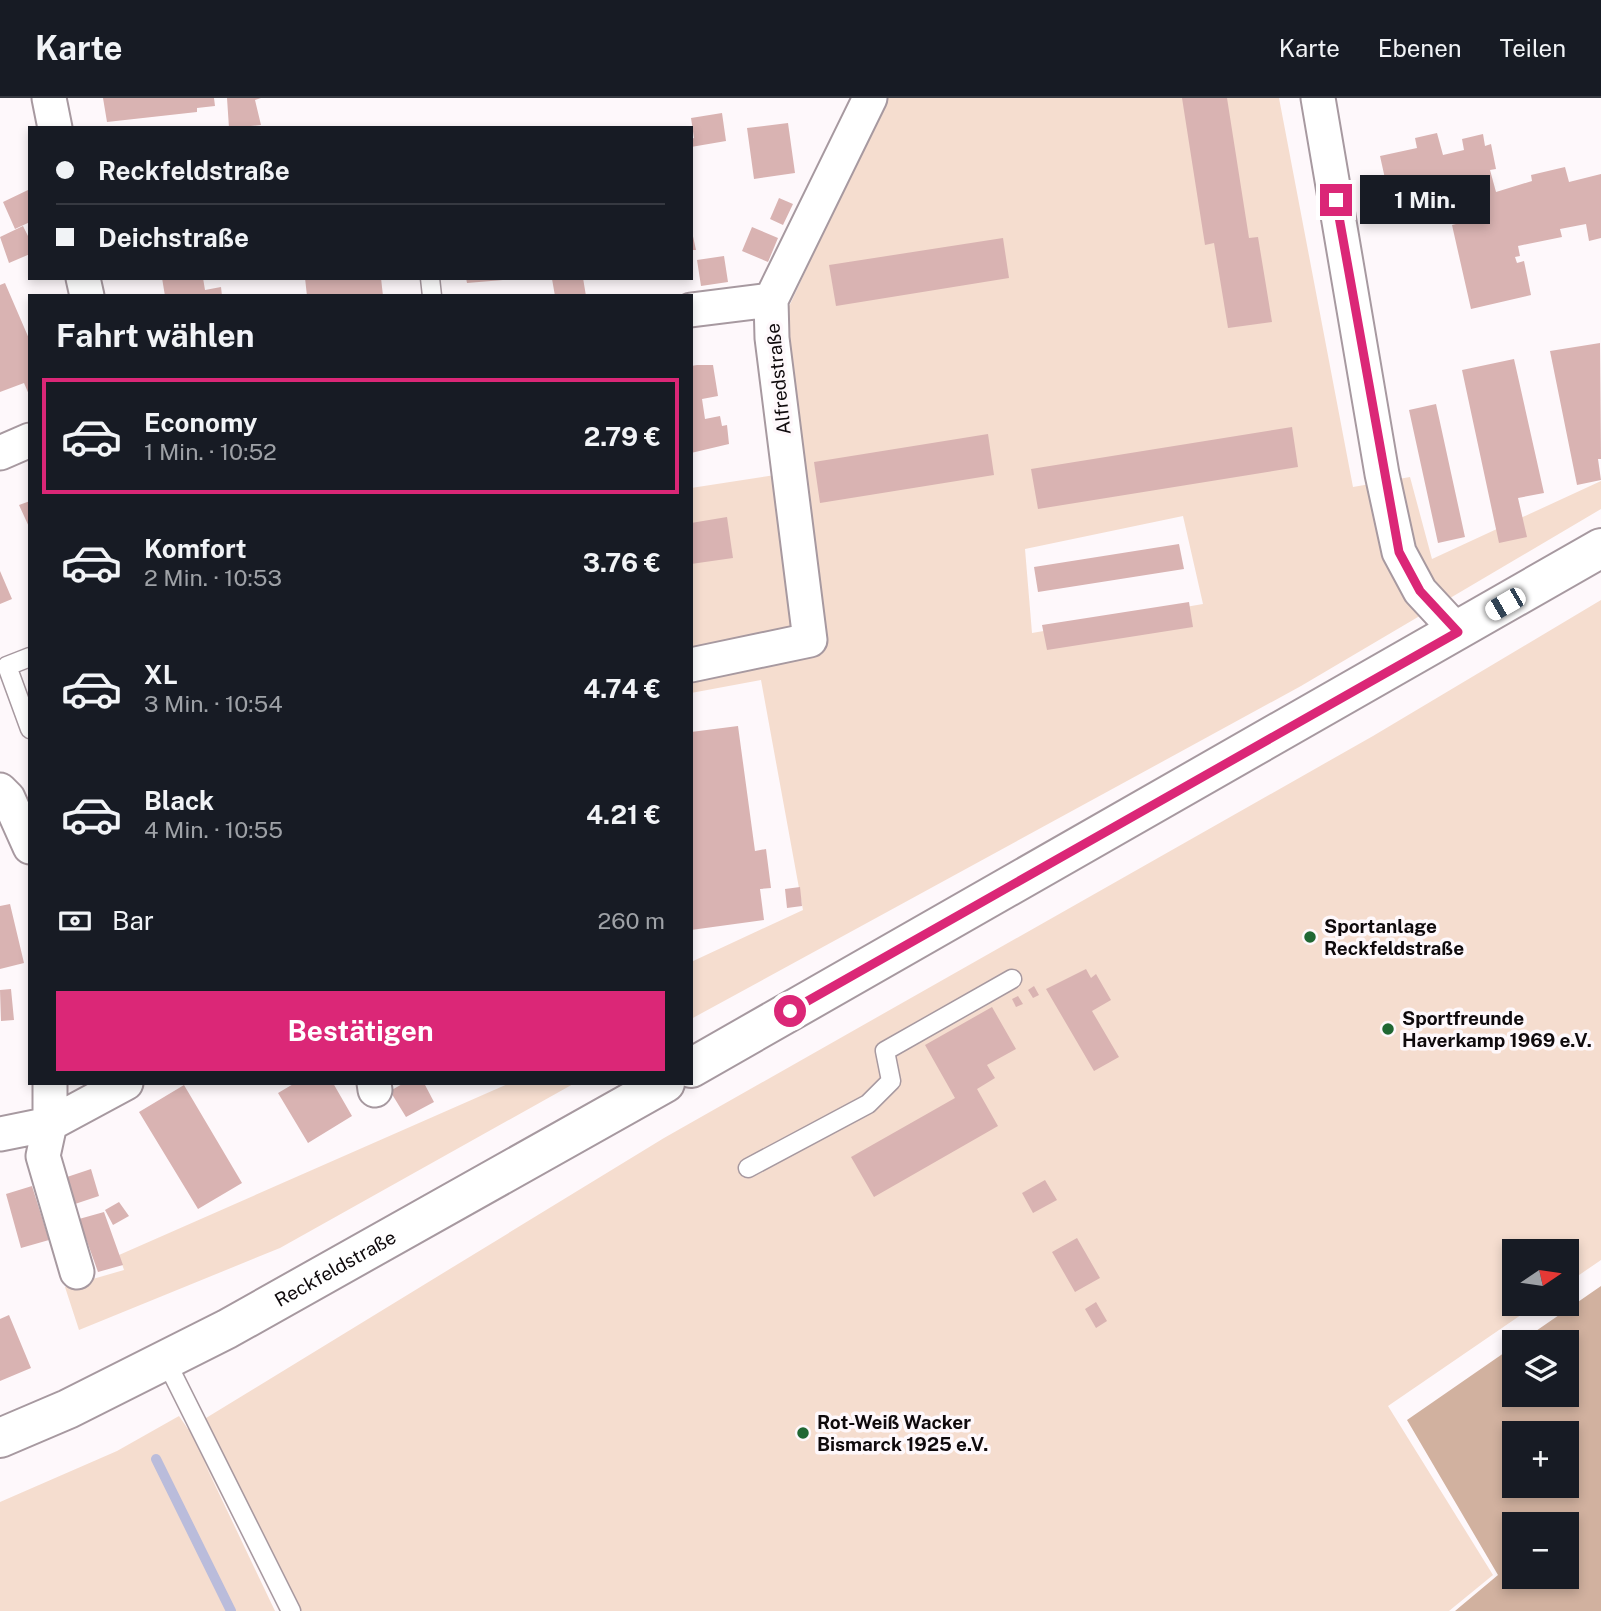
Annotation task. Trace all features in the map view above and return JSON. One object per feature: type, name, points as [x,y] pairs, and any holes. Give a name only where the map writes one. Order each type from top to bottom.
[{"type":"street","points":[[49,98],[55,126]]},
{"type":"street","name":"Alfredstraße","points":[[693,665],[810,640],[772,338],[771,300],[870,98]]},
{"type":"street","points":[[1318,98],[1382,474],[1399,552],[1420,591],[1458,632]]},
{"type":"street","points":[[693,310],[771,300]]},
{"type":"street","points":[[0,453],[28,441]]},
{"type":"street","points":[[693,1067],[1601,548]]},
{"type":"street","points":[[0,790],[8,798],[28,843]]},
{"type":"street","points":[[50,1085],[50,1124],[43,1156],[77,1272]]},
{"type":"street","points":[[0,1134],[50,1124],[122,1085]]},
{"type":"street","name":"Reckfeldstraße","points":[[0,1438],[166,1361],[661,1085]]},
{"type":"lane","points":[[28,658],[7,666],[28,724]]},
{"type":"lane","points":[[748,1168],[868,1104],[891,1081],[885,1051],[1012,979]]},
{"type":"lane","points":[[166,1361],[291,1611]]},
{"type":"shaded area","points":[[886,98],[1279,98],[1353,487],[1410,477],[1432,559],[1601,481],[1601,509],[1301,686],[693,1018],[693,961],[803,910],[761,680],[693,693],[693,488],[795,472],[786,313]],"holes":[[[1183,516],[1203,604],[1032,633],[1025,549]]]},
{"type":"shaded area","name":"Sportanlage Reckfeldstraße","points":[[1601,600],[1601,1260],[1579,1275],[1579,1239],[1502,1239],[1502,1316],[1519,1316],[1388,1406],[1493,1575],[1449,1611],[281,1611],[204,1462],[275,1611],[0,1611],[0,1502],[117,1451],[179,1416],[188,1429],[664,1138],[1373,736]]},
{"type":"shaded area","points":[[505,1085],[571,1085],[280,1248],[79,1330],[65,1287],[124,1270],[119,1255]]},
{"type":"shaded area","points":[[1601,1286],[1601,1611],[1455,1611],[1498,1575],[1407,1420],[1502,1354],[1502,1407],[1579,1407],[1579,1330],[1537,1330],[1558,1316],[1579,1316],[1579,1301]]},
{"type":"building","points":[[103,98],[214,98],[215,106],[197,108],[197,112],[107,122]]},
{"type":"building","points":[[227,98],[261,98],[255,100],[261,125],[229,126]]},
{"type":"building","points":[[1182,98],[1227,98],[1249,238],[1258,237],[1272,322],[1228,328],[1214,243],[1205,245]]},
{"type":"building","points":[[722,113],[726,141],[693,147],[691,118]]},
{"type":"building","points":[[788,123],[795,173],[754,179],[747,128]]},
{"type":"building","points":[[1437,133],[1443,155],[1464,150],[1462,139],[1483,134],[1485,146],[1491,144],[1496,169],[1490,170],[1496,192],[1532,181],[1531,175],[1565,167],[1569,182],[1601,174],[1601,238],[1589,241],[1586,224],[1560,229],[1562,237],[1518,246],[1520,256],[1515,257],[1517,263],[1524,261],[1531,295],[1471,309],[1452,225],[1460,223],[1456,201],[1453,202],[1451,195],[1403,205],[1402,199],[1381,203],[1376,185],[1386,183],[1380,156],[1417,148],[1415,138]]},
{"type":"building","points":[[28,190],[28,223],[15,229],[3,202]]},
{"type":"building","points":[[779,198],[793,204],[783,225],[770,219]]},
{"type":"building","points":[[23,226],[28,236],[28,255],[9,263],[0,237]]},
{"type":"building","points":[[752,227],[778,238],[768,262],[742,251]]},
{"type":"building","points":[[1003,238],[1009,278],[836,306],[829,265]]},
{"type":"building","points":[[724,256],[728,282],[701,286],[697,260]]},
{"type":"building","points":[[162,280],[203,280],[205,290],[221,287],[222,294],[165,294]]},
{"type":"building","points":[[305,280],[381,280],[383,294],[307,294]]},
{"type":"building","points":[[466,280],[503,280],[467,283]]},
{"type":"building","points":[[552,280],[583,280],[586,294],[555,294]]},
{"type":"building","points":[[5,283],[28,336],[28,392],[24,383],[0,392],[0,285]]},
{"type":"building","points":[[1600,343],[1601,459],[1598,459],[1601,480],[1577,485],[1550,351]]},
{"type":"building","points":[[1514,359],[1544,493],[1518,498],[1527,537],[1499,543],[1462,370]]},
{"type":"building","points":[[713,365],[718,396],[702,399],[705,419],[720,416],[722,426],[727,425],[729,444],[693,453],[693,366]]},
{"type":"building","points":[[1436,404],[1465,537],[1438,543],[1409,410]]},
{"type":"building","points":[[1292,427],[1298,467],[1038,509],[1031,469]]},
{"type":"building","points":[[988,434],[994,475],[820,503],[814,462]]},
{"type":"building","points":[[28,502],[28,525],[19,505]]},
{"type":"building","points":[[727,517],[733,558],[693,564],[693,523]]},
{"type":"building","points":[[1179,544],[1184,569],[1038,592],[1034,567]]},
{"type":"building","points":[[0,571],[12,599],[0,604]]},
{"type":"building","points":[[1189,602],[1193,627],[1047,650],[1042,625]]},
{"type":"building","points":[[738,726],[755,851],[766,849],[771,888],[760,889],[764,920],[693,930],[693,732]]},
{"type":"building","points":[[800,887],[802,906],[787,908],[785,889]]},
{"type":"building","points":[[10,904],[24,963],[0,969],[0,906]]},
{"type":"building","points":[[1086,969],[1091,978],[1096,974],[1111,1000],[1092,1011],[1119,1057],[1094,1071],[1046,989]]},
{"type":"building","points":[[1034,986],[1039,995],[1033,998],[1028,990]]},
{"type":"building","points":[[11,989],[14,1020],[1,1021],[0,990]]},
{"type":"building","points":[[1018,996],[1023,1004],[1016,1007],[1012,999]]},
{"type":"building","points":[[992,1007],[1016,1049],[987,1065],[995,1078],[977,1089],[998,1126],[874,1197],[851,1157],[955,1098],[925,1045]]},
{"type":"building","points":[[184,1085],[242,1183],[198,1209],[139,1112]]},
{"type":"building","points":[[292,1085],[334,1085],[352,1116],[308,1143],[278,1093]]},
{"type":"building","points":[[400,1085],[425,1085],[434,1102],[406,1117],[390,1091]]},
{"type":"building","points":[[91,1169],[99,1196],[75,1204],[67,1177]]},
{"type":"building","points":[[1045,1180],[1057,1200],[1033,1213],[1022,1193]]},
{"type":"building","points":[[32,1186],[49,1240],[21,1248],[6,1194]]},
{"type":"building","points":[[119,1202],[129,1216],[113,1225],[105,1210]]},
{"type":"building","points":[[104,1212],[123,1265],[98,1272],[79,1219]]},
{"type":"building","points":[[1077,1238],[1100,1278],[1075,1292],[1052,1252]]},
{"type":"building","points":[[1096,1302],[1107,1321],[1096,1328],[1085,1309]]},
{"type":"building","points":[[9,1315],[31,1368],[0,1381],[0,1319]]},
{"type":"waterway","points":[[156,1459],[231,1611]]},
{"type":"place","name":"Sportanlage Reckfeldstraße","points":[[1310,937]]},
{"type":"place","name":"Sportfreunde Haverkamp 1969 e.V.","points":[[1388,1029]]},
{"type":"place","name":"Rot-Weiß Wacker Bismarck 1925 e.V.","points":[[803,1433]]},
{"type":"route","points":[[790,1011],[1458,632],[1420,591],[1399,552],[1382,474],[1336,200]]}]
